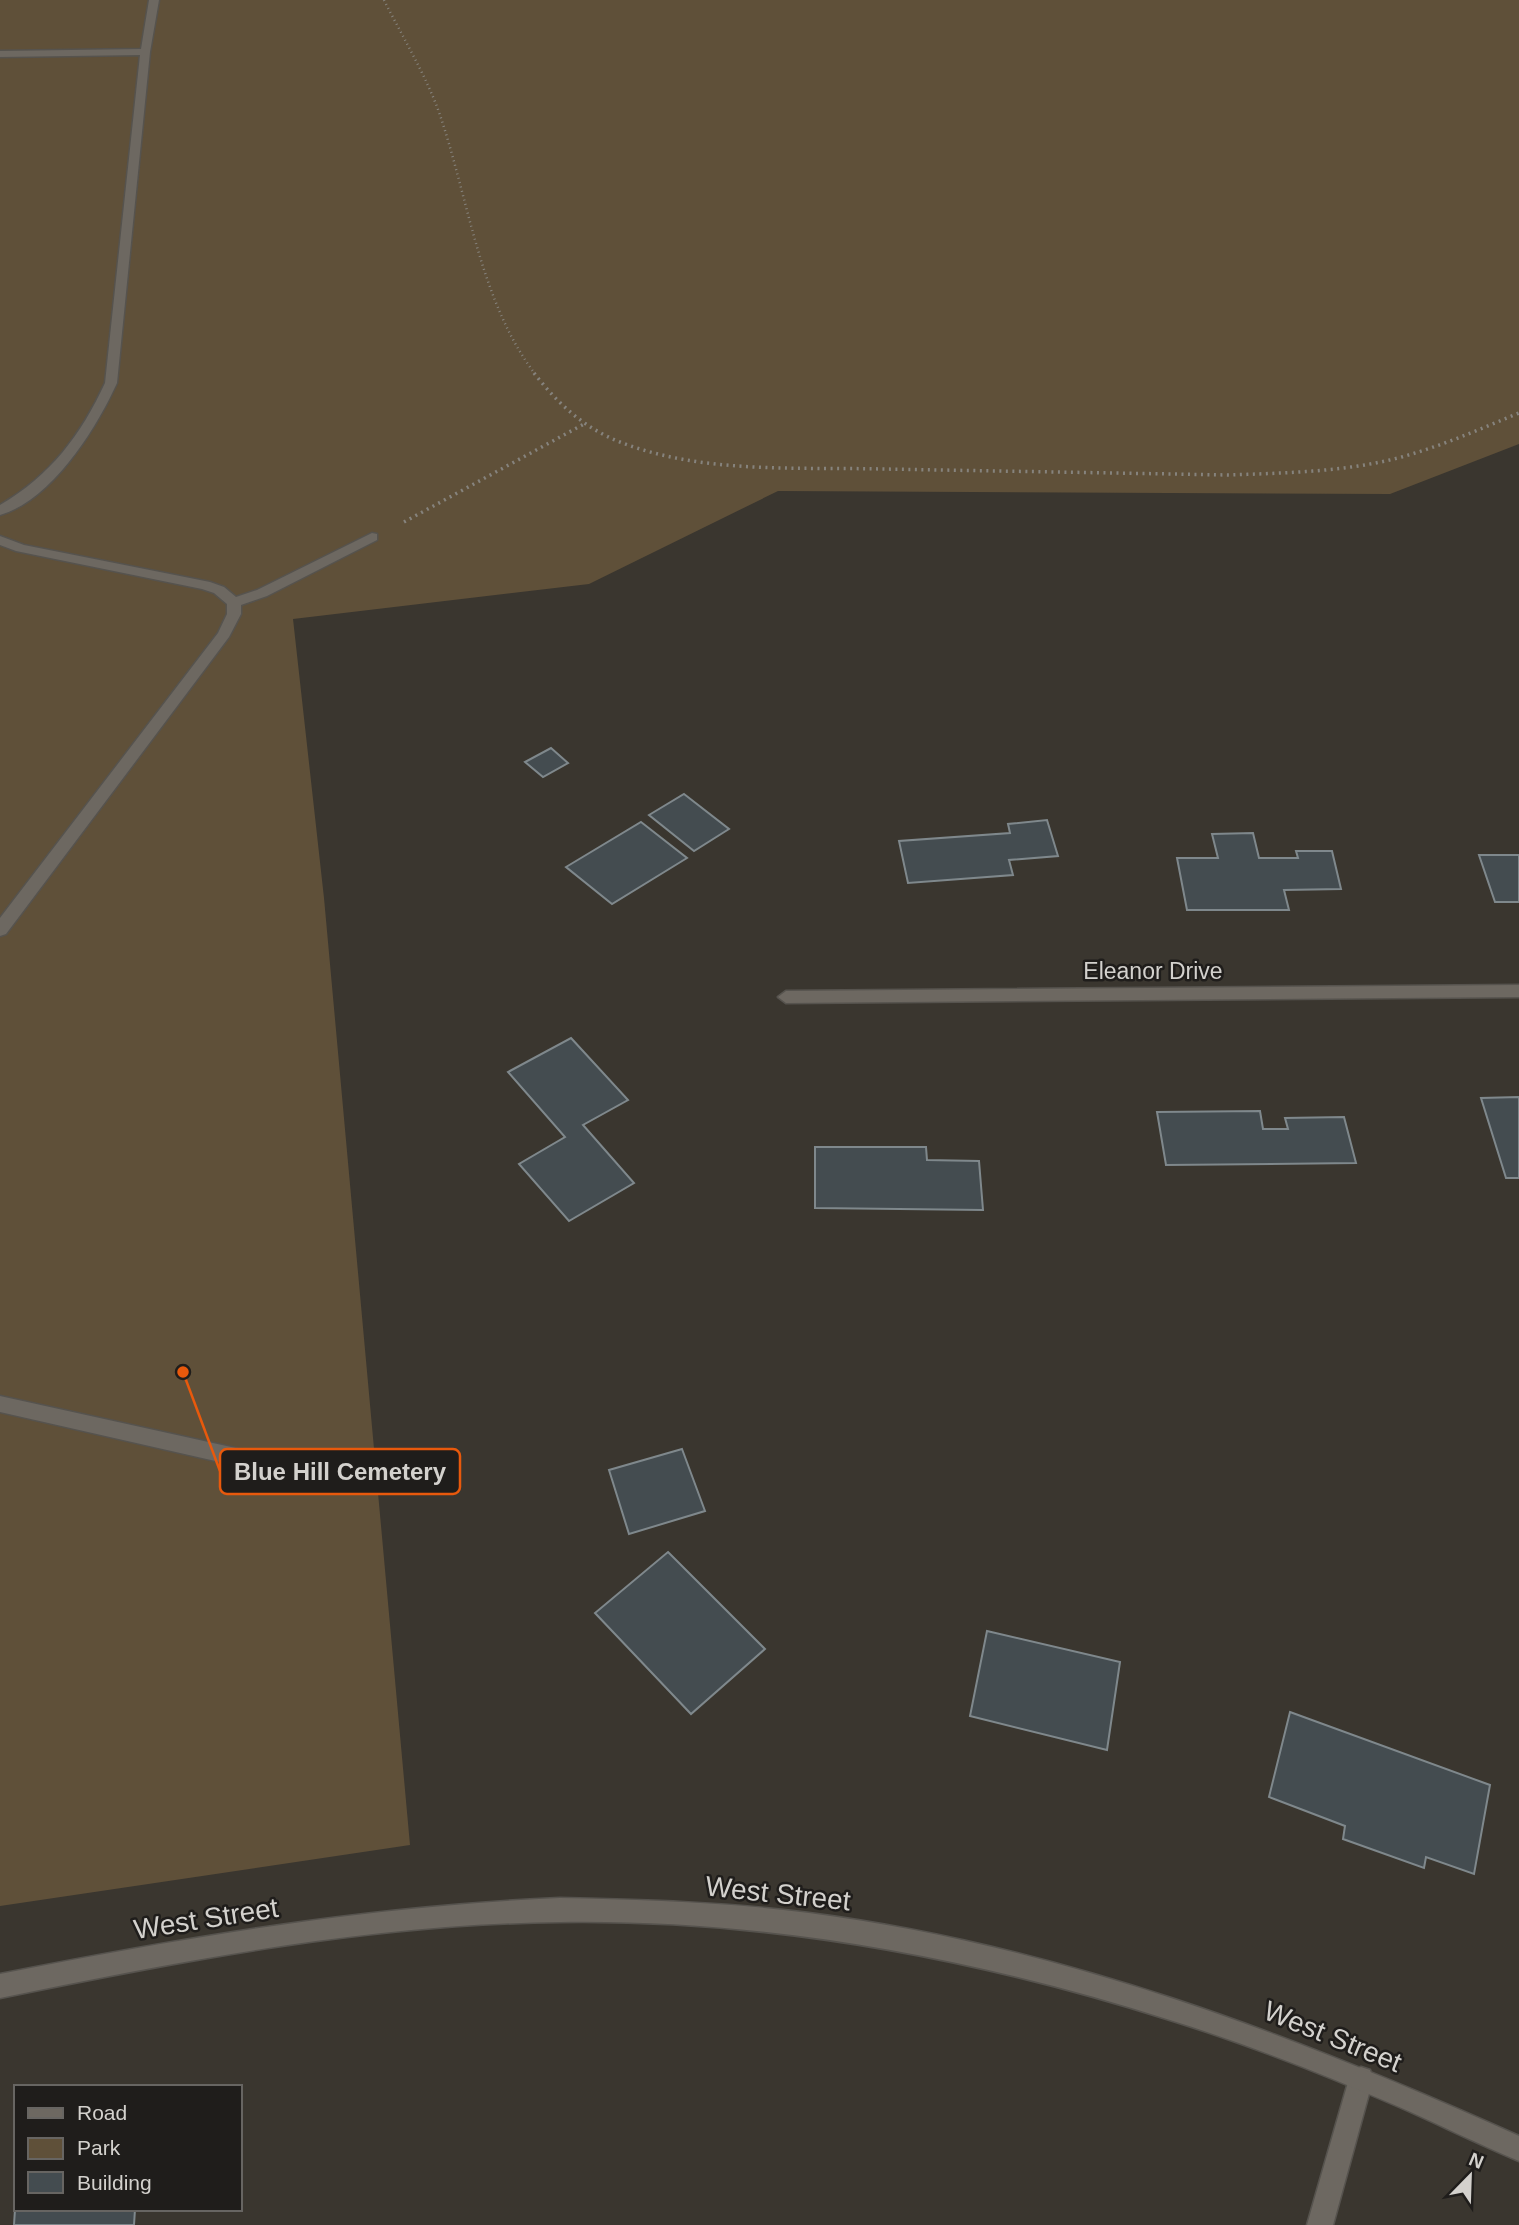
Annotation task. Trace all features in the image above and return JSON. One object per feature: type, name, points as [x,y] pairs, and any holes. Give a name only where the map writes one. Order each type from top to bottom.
[{"type":"main road","points":[[0,511],[31,493],[61,465],[96,417],[111,383],[145,52],[154,0]]},
{"type":"main road","points":[[0,54],[145,52]]},
{"type":"main road","points":[[234,603],[262,593],[372,537]]},
{"type":"main road","points":[[0,540],[30,550],[205,585],[219,590],[234,603],[234,614],[224,634],[0,930]]},
{"type":"main road","name":"Eleanor Drive","points":[[786,997],[1519,991]]},
{"type":"main road","points":[[0,1404],[312,1474]]},
{"type":"main road","name":"West Street","points":[[0,1986],[207,1946],[392,1922],[560,1910],[705,1914],[780,1920],[858,1930],[1105,1986],[1291,2050],[1361,2078],[1519,2149]]},
{"type":"main road","points":[[1320,2225],[1361,2078]]},
{"type":"path","points":[[384,0],[432,94],[492,289],[529,370],[540,386],[584,424],[625,443],[741,466],[1229,475],[1373,463],[1434,447],[1519,413]]},
{"type":"path","points":[[372,537],[476,485],[584,424]]},
{"type":"green space","points":[[0,0],[1519,0],[1519,444],[1390,494],[778,491],[589,584],[293,619],[324,898],[410,1845],[0,1906]]},
{"type":"building","points":[[551,748],[568,763],[543,777],[525,762]]},
{"type":"building","points":[[684,794],[729,829],[694,851],[649,815]]},
{"type":"building","points":[[1047,820],[1058,856],[1009,860],[1013,875],[908,883],[899,841],[1010,833],[1008,824]]},
{"type":"building","points":[[641,822],[687,858],[612,904],[566,867]]},
{"type":"building","points":[[1253,833],[1259,858],[1298,858],[1296,851],[1332,851],[1341,889],[1284,890],[1289,910],[1187,910],[1177,858],[1218,858],[1212,834]]},
{"type":"building","points":[[1479,855],[1519,855],[1519,902],[1495,902]]},
{"type":"building","points":[[571,1038],[628,1100],[583,1125],[634,1183],[569,1221],[519,1164],[565,1137],[508,1072]]},
{"type":"building","points":[[1519,1097],[1519,1178],[1506,1178],[1481,1098]]},
{"type":"building","points":[[1260,1111],[1263,1129],[1288,1129],[1285,1118],[1344,1117],[1356,1163],[1166,1165],[1157,1112]]},
{"type":"building","points":[[815,1147],[926,1147],[927,1160],[979,1161],[983,1210],[815,1208]]},
{"type":"building","points":[[682,1449],[705,1511],[629,1534],[609,1470]]},
{"type":"building","points":[[668,1552],[765,1649],[691,1714],[595,1613]]},
{"type":"building","points":[[987,1631],[1120,1662],[1107,1750],[970,1716]]},
{"type":"building","points":[[1290,1712],[1490,1785],[1474,1874],[1426,1857],[1424,1868],[1343,1839],[1345,1826],[1269,1797]]},
{"type":"building","points":[[15,2211],[135,2211],[134,2225],[14,2225]]},
{"type":"place","name":"Blue Hill Cemetery","points":[[183,1372]]}]
